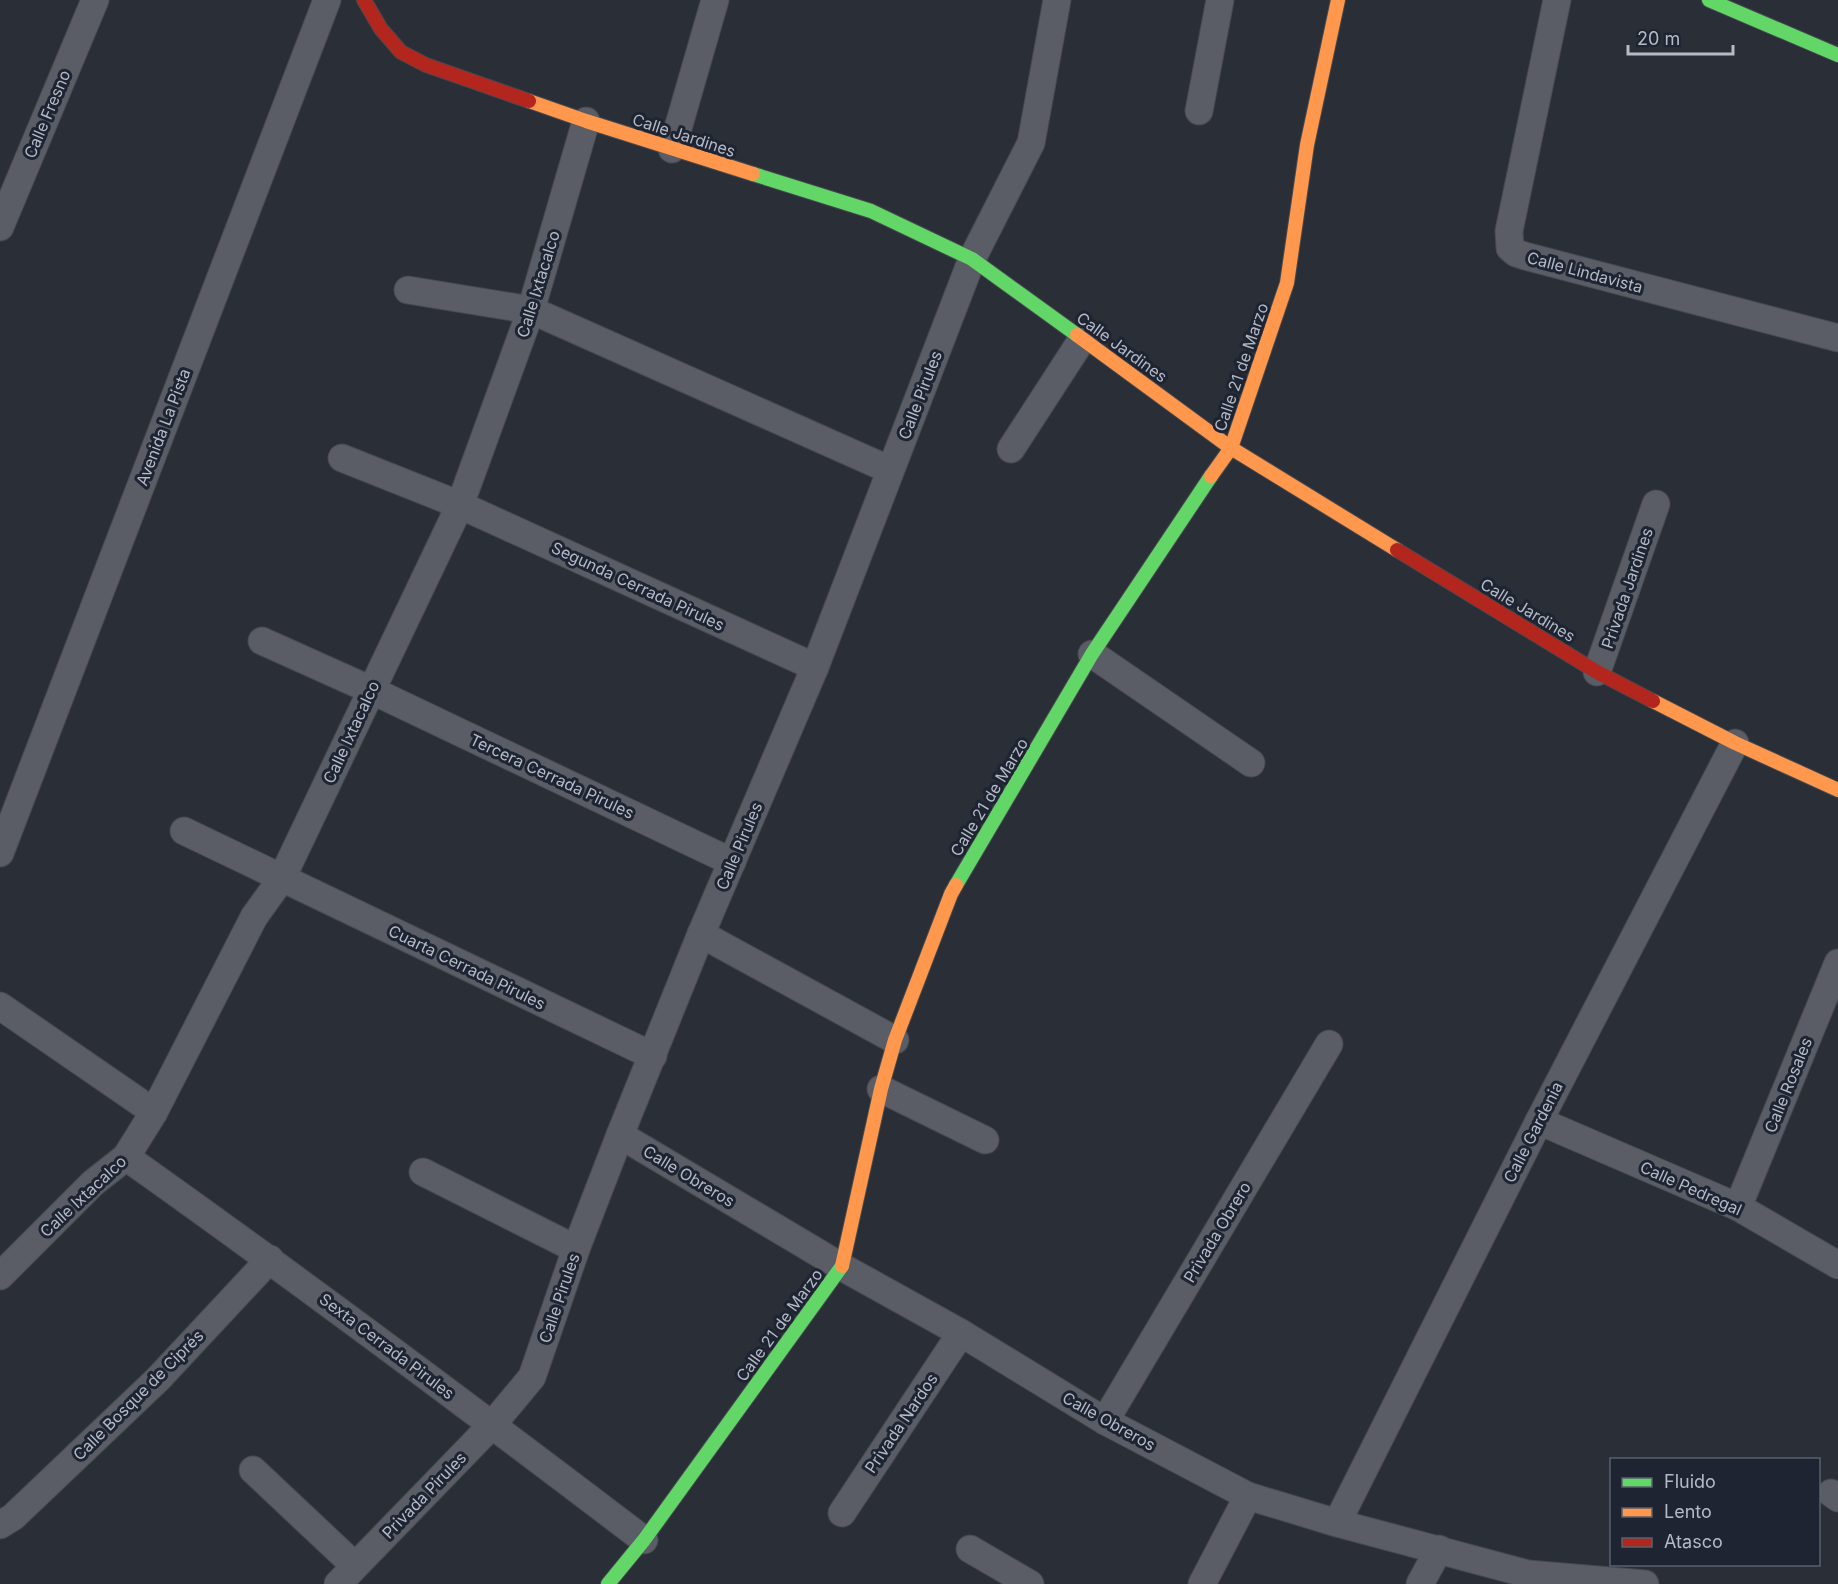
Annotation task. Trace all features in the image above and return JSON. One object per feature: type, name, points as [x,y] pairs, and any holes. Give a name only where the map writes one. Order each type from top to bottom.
[{"type":"street","name":"Calle Fresno","points":[[0,227],[95,0]]},
{"type":"street","name":"Avenida La Pista","points":[[0,853],[327,0]]},
{"type":"street","name":"Calle Jardines","points":[[364,0],[381,29],[401,52],[426,65],[586,121],[871,211],[972,259],[1231,448],[1598,672],[1735,742],[1837,787]]},
{"type":"street","points":[[672,149],[715,0]]},
{"type":"street","name":"Calle Pirules","points":[[492,1425],[532,1377],[576,1249],[620,1135],[701,934],[815,667],[972,259],[1031,143],[1057,0]]},
{"type":"street","points":[[1199,111],[1220,0]]},
{"type":"street","name":"Calle 21 de Marzo","points":[[608,1584],[644,1540],[842,1267],[881,1089],[895,1040],[951,894],[1092,654],[1231,448],[1287,284],[1307,145],[1338,0]]},
{"type":"street","name":"Calle Lindavista","points":[[1557,0],[1509,231],[1510,248],[1516,254],[1838,338]]},
{"type":"street","points":[[1709,0],[1838,55]]},
{"type":"street","name":"Calle Ixtacalco","points":[[0,1276],[93,1183],[126,1157],[154,1112],[254,917],[282,878],[460,505],[531,310],[586,121]]},
{"type":"street","points":[[408,290],[531,310],[890,470]]},
{"type":"street","points":[[1011,449],[1083,338]]},
{"type":"street","name":"Segunda Cerrada Pirules","points":[[342,458],[460,505],[815,667]]},
{"type":"street","name":"Privada Jardines","points":[[1598,672],[1656,504]]},
{"type":"street","name":"Tercera Cerrada Pirules","points":[[262,641],[371,690],[732,862]]},
{"type":"street","points":[[1092,654],[1251,763]]},
{"type":"street","name":"Calle Gardenia","points":[[1337,1523],[1539,1121],[1735,742]]},
{"type":"street","points":[[184,831],[282,878]]},
{"type":"street","name":"Cuarta Cerrada Pirules","points":[[282,878],[653,1056]]},
{"type":"street","points":[[701,934],[895,1040]]},
{"type":"street","name":"Calle Rosales","points":[[1738,1207],[1838,963]]},
{"type":"street","points":[[0,1006],[154,1112]]},
{"type":"street","name":"Privada Obrero","points":[[1105,1421],[1329,1044]]},
{"type":"street","points":[[881,1089],[985,1140]]},
{"type":"street","name":"Calle Pedregal","points":[[1539,1121],[1738,1207],[1838,1266]]},
{"type":"street","name":"Calle Obreros","points":[[620,1135],[842,1267],[961,1333],[1105,1421],[1248,1496],[1337,1523],[1528,1574],[1645,1584]]},
{"type":"street","name":"Sexta Cerrada Pirules","points":[[126,1157],[270,1259],[644,1540]]},
{"type":"street","points":[[423,1172],[576,1249]]},
{"type":"street","name":"Calle Bosque de Ciprés","points":[[4,1517],[158,1379],[270,1259]]},
{"type":"street","name":"Privada Nardos","points":[[842,1513],[961,1333]]},
{"type":"street","name":"Privada Pirules","points":[[253,1470],[346,1575],[492,1425]]},
{"type":"street","points":[[1202,1584],[1248,1496]]},
{"type":"street","points":[[970,1549],[1030,1584]]},
{"type":"street","points":[[1420,1584],[1439,1549]]},
{"type":"traffic: fast","points":[[1709,0],[1838,55]]},
{"type":"traffic: fast","points":[[753,174],[871,211],[972,259],[1077,335]]},
{"type":"traffic: fast","points":[[956,885],[1092,654],[1211,476]]},
{"type":"traffic: fast","points":[[608,1584],[644,1540],[842,1266]]},
{"type":"traffic: slow","points":[[1211,476],[1231,448],[1287,283],[1307,145],[1338,0]]},
{"type":"traffic: slow","points":[[529,101],[753,174]]},
{"type":"traffic: slow","points":[[1077,335],[1231,448],[1397,550]]},
{"type":"traffic: slow","points":[[1653,701],[1735,743],[1838,790]]},
{"type":"traffic: slow","points":[[842,1266],[881,1089],[895,1040],[956,885]]},
{"type":"traffic: jam","points":[[364,0],[381,29],[401,52],[426,65],[529,101]]},
{"type":"traffic: jam","points":[[1397,550],[1597,672],[1653,701]]}]
